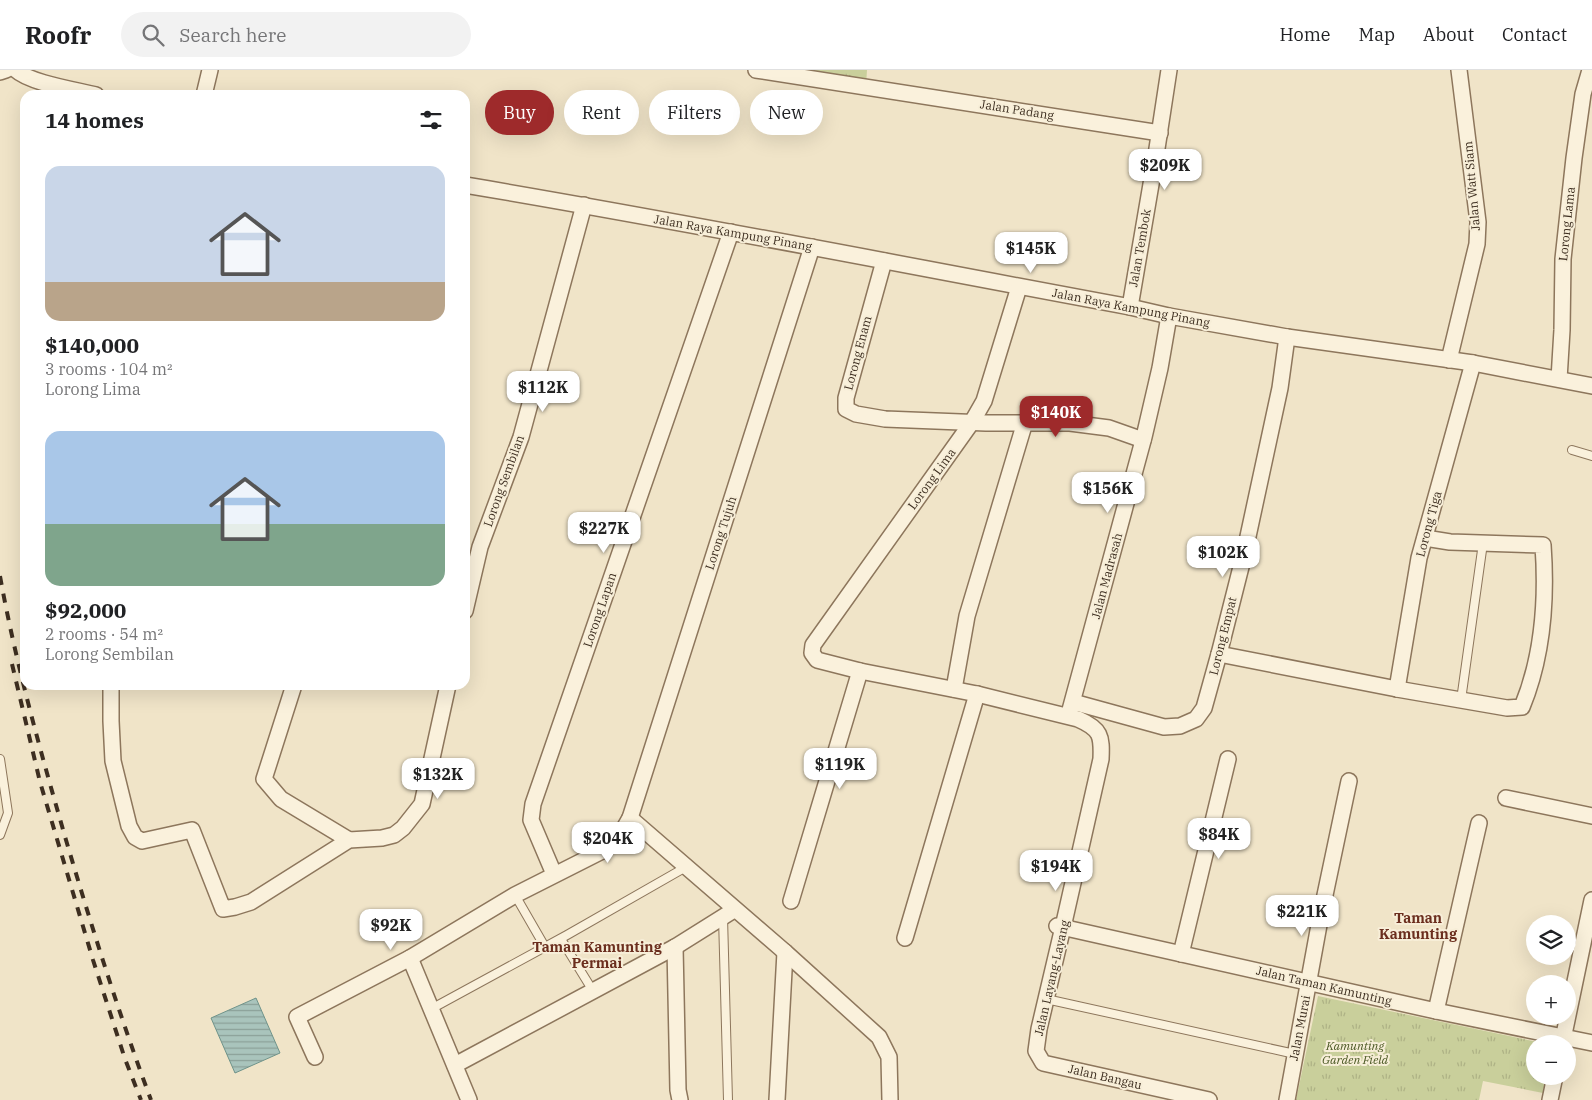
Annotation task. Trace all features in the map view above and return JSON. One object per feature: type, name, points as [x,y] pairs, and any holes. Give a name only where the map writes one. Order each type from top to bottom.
[{"type":"street","points":[[0,72],[6,70]]},
{"type":"street","points":[[16,70],[21,74],[60,90]]},
{"type":"street","points":[[205,90],[210,70]]},
{"type":"street","name":"Jalan Padang","points":[[756,70],[1160,133]]},
{"type":"street","name":"Jalan Tembok","points":[[1130,307],[1169,70]]},
{"type":"street","name":"Jalan Watt Siam","points":[[1448,360],[1477,244],[1478,222],[1459,70]]},
{"type":"street","name":"Lorong Lama","points":[[1559,379],[1563,259],[1583,94],[1590,70]]},
{"type":"street","name":"Jalan Raya Kampung Pinang","points":[[470,186],[812,247],[1169,316],[1287,337],[1473,363],[1592,386]]},
{"type":"street","name":"Lorong Sembilan","points":[[470,590],[480,547],[521,437],[584,205]]},
{"type":"street","name":"Lorong Lapan","points":[[554,874],[531,820],[533,804],[731,232]]},
{"type":"street","name":"Lorong Tujuh","points":[[315,1057],[297,1017],[410,958],[515,895],[606,849],[618,839],[630,818],[812,247]]},
{"type":"street","name":"Lorong Enam","points":[[884,261],[846,398],[846,409],[856,414],[886,419],[972,422]]},
{"type":"street","name":"Lorong Lima","points":[[860,670],[817,660],[812,653],[813,645],[972,422],[984,401],[1019,287]]},
{"type":"street","name":"Jalan Madrasah","points":[[1068,717],[1158,381],[1169,316]]},
{"type":"street","name":"Lorong Empat","points":[[1073,702],[1164,726],[1180,726],[1196,719],[1204,708],[1244,555],[1280,388],[1287,337]]},
{"type":"street","name":"Lorong Tiga","points":[[1397,689],[1419,558],[1473,363]]},
{"type":"street","points":[[972,422],[1070,423],[1109,428],[1143,440]]},
{"type":"street","points":[[954,689],[967,616],[1025,422]]},
{"type":"street","points":[[1219,654],[1397,689],[1507,708],[1522,707],[1531,685],[1538,655],[1543,616],[1543,545],[1450,542],[1425,538]]},
{"type":"street","points":[[791,900],[860,670],[977,694],[1068,717]]},
{"type":"street","points":[[112,690],[113,761],[129,826],[135,837],[142,841],[192,830],[223,909],[251,902],[349,840],[382,838],[394,835],[403,828],[422,804],[447,690]]},
{"type":"street","points":[[292,690],[264,779],[281,799],[349,840]]},
{"type":"street","points":[[905,938],[977,694]]},
{"type":"street","name":"Jalan Layang-Layang","points":[[1036,1050],[1060,927],[1100,759],[1102,741],[1098,731],[1089,724],[1068,717]]},
{"type":"street","points":[[1181,954],[1228,759]]},
{"type":"street","name":"Jalan Murai","points":[[1287,1100],[1308,982],[1349,780]]},
{"type":"street","points":[[1506,798],[1592,816]]},
{"type":"street","points":[[630,818],[686,867],[729,913],[785,952],[879,1037],[889,1056],[890,1100]]},
{"type":"street","points":[[1436,1010],[1479,823]]},
{"type":"street","points":[[1564,1035],[1592,900]]},
{"type":"street","points":[[455,1064],[675,947],[729,913]]},
{"type":"street","name":"Jalan Taman Kamunting","points":[[1060,927],[1542,1035]]},
{"type":"street","points":[[675,947],[678,1090],[680,1100]]},
{"type":"street","points":[[777,1100],[785,952]]},
{"type":"street","points":[[410,958],[469,1100]]},
{"type":"street","name":"Jalan Taman Kamunting","points":[[1576,1041],[1592,1043]]},
{"type":"street","name":"Jalan Bangau","points":[[1036,1050],[1043,1063],[1210,1100]]},
{"type":"street","points":[[1550,1100],[1553,1085]]},
{"type":"lane","points":[[1572,450],[1592,456]]},
{"type":"lane","points":[[1461,700],[1483,543]]},
{"type":"lane","points":[[0,759],[8,812],[0,835]]},
{"type":"lane","points":[[431,1009],[686,867]]},
{"type":"lane","points":[[515,895],[545,947]]},
{"type":"lane","points":[[728,1100],[729,913]]},
{"type":"lane","points":[[561,938],[593,990]]},
{"type":"lane","points":[[1046,999],[1295,1054]]},
{"type":"green space","points":[[756,70],[867,70],[866,87]]},
{"type":"green space","name":"Kamunting Garden Field","points":[[1318,996],[1526,1040],[1526,1085],[1544,1085],[1543,1093],[1483,1081],[1479,1100],[1296,1100]]},
{"type":"water","points":[[256,998],[280,1053],[235,1073],[211,1018]]},
{"type":"railway","points":[[0,576],[20,672]]},
{"type":"railway","points":[[12,664],[40,782],[93,960],[125,1059],[141,1100]]},
{"type":"railway","points":[[25,690],[66,840],[106,971],[151,1100]]},
{"type":"district","name":"Taman Kamunting","points":[[1418,926]]},
{"type":"district","name":"Taman Kamunting Permai","points":[[597,956]]}]
